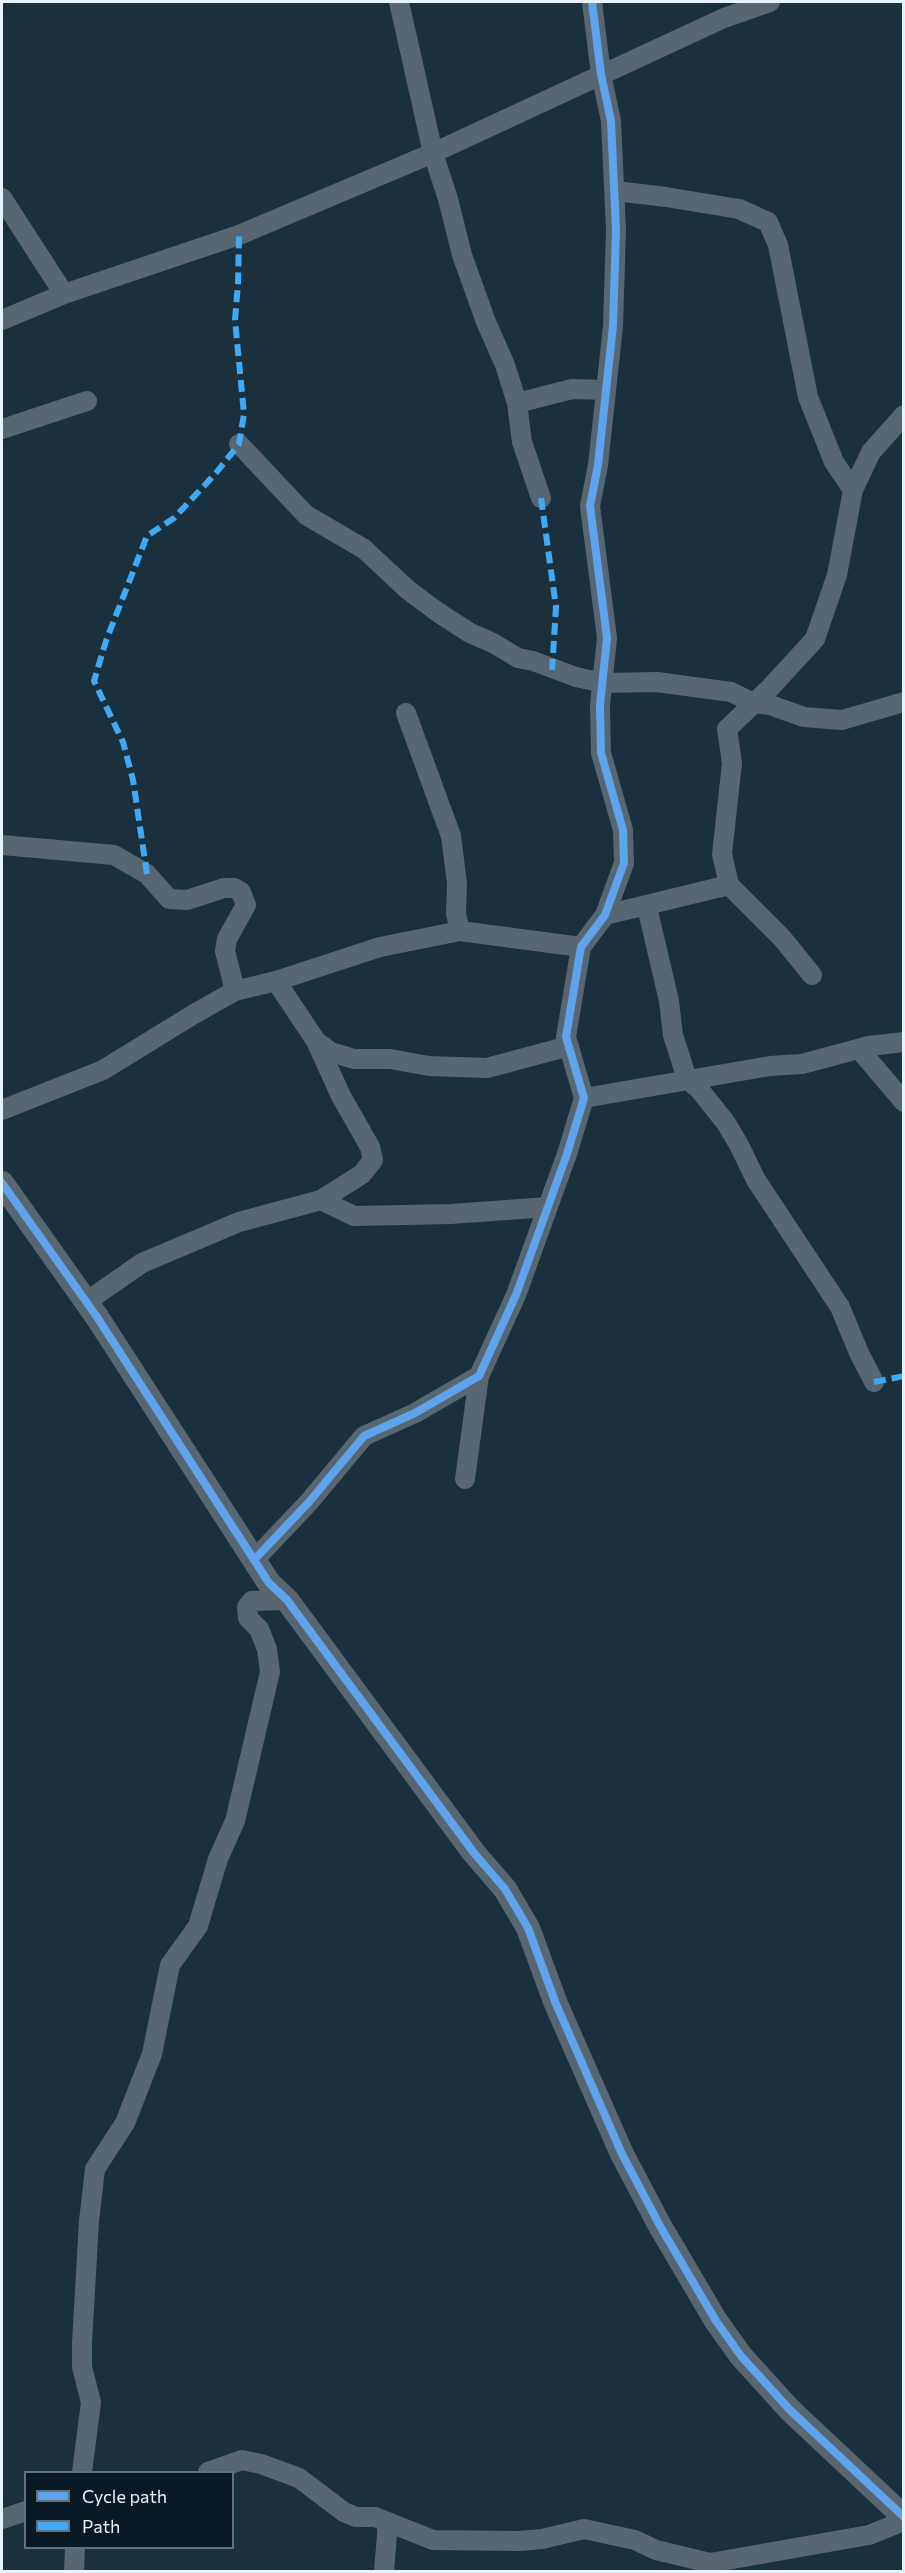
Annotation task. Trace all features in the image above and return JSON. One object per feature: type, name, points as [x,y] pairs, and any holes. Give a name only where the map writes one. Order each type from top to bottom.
[{"type":"street","points":[[399,2],[433,153],[448,199],[462,255],[486,322],[505,365],[517,403],[522,442],[541,498]]},
{"type":"street","points":[[465,1479],[479,1376],[516,1295],[584,1098],[566,1037],[581,947],[605,915],[624,863],[622,830],[602,753],[600,705],[607,638],[590,506],[598,465],[613,326],[616,191],[611,121],[600,74],[592,2]]},
{"type":"street","points":[[2,320],[63,294],[239,235],[433,153],[600,74],[722,10],[770,2]]},
{"type":"street","points":[[616,191],[739,209],[768,222],[778,245],[808,397],[834,462],[853,490]]},
{"type":"street","points":[[2,198],[63,294]]},
{"type":"street","points":[[517,403],[572,389],[606,390]]},
{"type":"street","points":[[2,429],[87,401]]},
{"type":"street","points":[[812,975],[783,938],[729,885],[722,854],[732,763],[727,729],[815,639],[837,575],[853,490],[871,452],[903,415]]},
{"type":"street","points":[[239,444],[306,515],[364,549],[408,590],[439,613],[470,633],[518,658],[533,661],[576,678],[603,683],[657,682],[732,692],[753,703],[770,705],[804,717],[842,720],[903,702]]},
{"type":"street","points":[[406,713],[451,836],[457,883],[456,914],[460,931]]},
{"type":"street","points":[[2,845],[114,855],[147,874],[169,899],[187,900],[224,888],[234,888],[241,892],[246,905],[227,939],[225,951],[235,991]]},
{"type":"street","points":[[605,915],[647,907],[729,885]]},
{"type":"street","points":[[647,907],[669,1001],[673,1035],[687,1079],[699,1089],[726,1124],[740,1145],[756,1180],[840,1307],[874,1382]]},
{"type":"street","points":[[2,1110],[103,1070],[235,991],[276,981],[380,947],[460,931],[581,947]]},
{"type":"street","points":[[86,1302],[142,1263],[239,1222],[321,1200],[362,1174],[373,1160],[370,1147],[341,1096],[316,1041],[276,981]]},
{"type":"street","points":[[316,1041],[331,1052],[354,1059],[390,1059],[429,1066],[487,1068],[569,1046]]},
{"type":"street","points":[[584,1098],[770,1066],[802,1064],[859,1049],[903,1042]]},
{"type":"street","points":[[859,1049],[903,1102]]},
{"type":"street","points":[[2,1183],[86,1302],[269,1583],[287,1600],[474,1852],[505,1889],[528,1928],[556,2004],[622,2154],[660,2226],[716,2321],[741,2356],[790,2410],[903,2519],[868,2535],[710,2563],[656,2550],[635,2540],[595,2530],[572,2530],[542,2539],[519,2541],[448,2541],[422,2537],[375,2517],[356,2517],[344,2512],[299,2478],[261,2464],[242,2460],[211,2471]]},
{"type":"street","points":[[321,1200],[354,1216],[451,1214],[548,1207]]},
{"type":"street","points":[[254,1560],[309,1502],[364,1436],[415,1413],[479,1376]]},
{"type":"street","points":[[82,2471],[91,2402],[82,2367],[82,2343],[89,2220],[95,2169],[125,2123],[152,2054],[170,1965],[198,1926],[218,1859],[235,1821],[270,1672],[267,1649],[259,1629],[248,1618],[247,1607],[252,1601],[287,1600]]},
{"type":"street","points":[[2,2519],[24,2512]]},
{"type":"street","points":[[384,2571],[388,2522]]},
{"type":"street","points":[[74,2571],[75,2549]]},
{"type":"marked path","points":[[147,874],[133,780],[123,742],[94,681],[106,641],[147,536],[174,518],[216,473],[239,444],[244,414],[235,320],[239,235]]},
{"type":"marked path","points":[[541,498],[556,607],[552,670]]},
{"type":"marked path","points":[[874,1382],[904,1376]]},
{"type":"cycle path","points":[[254,1560],[309,1502],[364,1436],[415,1413],[479,1376],[516,1295],[567,1154],[584,1098],[566,1037],[581,947],[605,915],[624,863],[623,830],[601,753],[600,705],[607,638],[590,506],[598,465],[613,326],[616,230],[611,121],[601,74],[592,2]]},
{"type":"cycle path","points":[[2,1183],[97,1317],[269,1583],[287,1600],[474,1853],[505,1889],[528,1928],[556,2004],[622,2154],[660,2226],[716,2321],[741,2356],[790,2410],[904,2517]]}]
